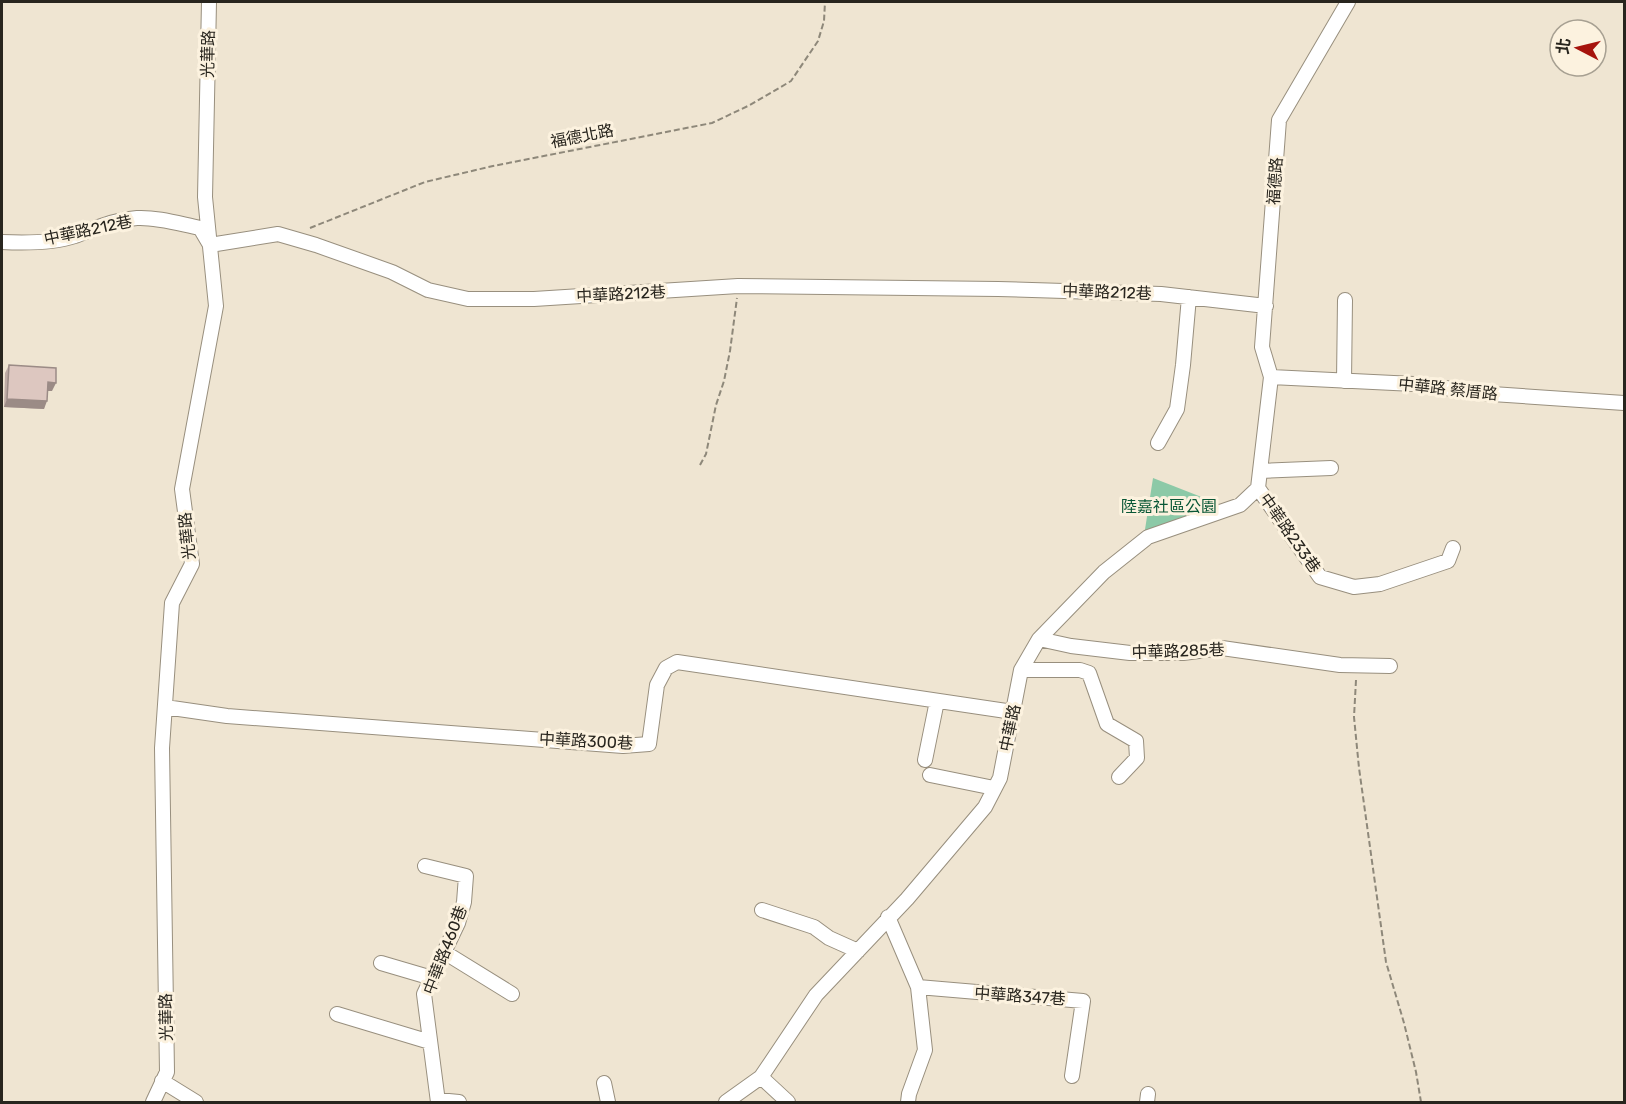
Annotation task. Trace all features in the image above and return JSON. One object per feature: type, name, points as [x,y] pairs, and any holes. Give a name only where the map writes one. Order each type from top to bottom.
[{"type":"street","name":"光華路","points":[[153,1102],[167,1072],[162,748],[172,603],[192,564],[182,489],[216,306],[205,197],[209,2]]},
{"type":"street","name":"福德路","points":[[1271,377],[1262,346],[1279,120],[1348,2]]},
{"type":"street","name":"中華路212巷","points":[[2,242],[23,243],[73,237],[103,224],[138,218],[200,228],[210,245],[278,234],[392,272],[428,290],[468,299],[534,299],[738,286],[998,289],[1161,294],[1266,306]]},
{"type":"street","points":[[1158,442],[1177,409],[1189,297]]},
{"type":"street","points":[[1344,381],[1345,300]]},
{"type":"street","points":[[1258,488],[1271,377]]},
{"type":"street","name":"中華路 蔡厝路","points":[[1271,377],[1414,384],[1492,394],[1624,403]]},
{"type":"street","points":[[1260,471],[1331,468]]},
{"type":"street","name":"中華路233巷","points":[[1258,488],[1320,577],[1354,587],[1380,584],[1448,561],[1453,548]]},
{"type":"street","name":"中華路","points":[[726,1102],[761,1077],[816,995],[907,899],[985,807],[1000,778],[1022,670],[1039,639],[1104,573],[1148,537],[1240,505],[1258,488]]},
{"type":"street","name":"中華路285巷","points":[[1039,639],[1130,654],[1183,653],[1222,648],[1340,665],[1390,666]]},
{"type":"street","name":"中華路300巷","points":[[165,707],[226,716],[623,746],[649,744],[657,685],[666,668],[677,662],[1013,712]]},
{"type":"street","points":[[1022,670],[1080,670],[1089,673],[1107,724],[1136,741],[1137,758],[1119,777]]},
{"type":"street","points":[[925,760],[937,701]]},
{"type":"street","points":[[930,775],[994,788]]},
{"type":"street","name":"中華路460巷","points":[[425,866],[466,876],[464,902],[458,923],[424,994],[438,1101]]},
{"type":"street","points":[[762,910],[814,927],[829,938],[858,951]]},
{"type":"street","points":[[888,917],[918,987],[925,1050],[908,1102]]},
{"type":"street","points":[[444,952],[512,994]]},
{"type":"street","points":[[381,963],[432,978]]},
{"type":"street","name":"中華路347巷","points":[[918,987],[1083,1001],[1072,1076]]},
{"type":"street","points":[[337,1014],[430,1042]]},
{"type":"street","points":[[761,1077],[788,1102]]},
{"type":"street","points":[[162,1081],[196,1102]]},
{"type":"street","points":[[604,1083],[608,1102]]},
{"type":"street","points":[[438,1101],[459,1102]]},
{"type":"path","name":"福德北路","points":[[291,238],[323,221],[425,182],[712,123],[750,105],[791,81],[818,41],[825,21],[825,2]]},
{"type":"path","points":[[700,465],[706,454],[716,405],[724,381],[738,286]]},
{"type":"path","points":[[1357,665],[1354,717],[1386,962],[1404,1023],[1421,1102]]},
{"type":"green space","name":"陸嘉社區公園","points":[[1153,478],[1227,507],[1144,536]]},
{"type":"building","points":[[9,365],[56,368],[56,383],[48,382],[47,401],[7,399]]}]
